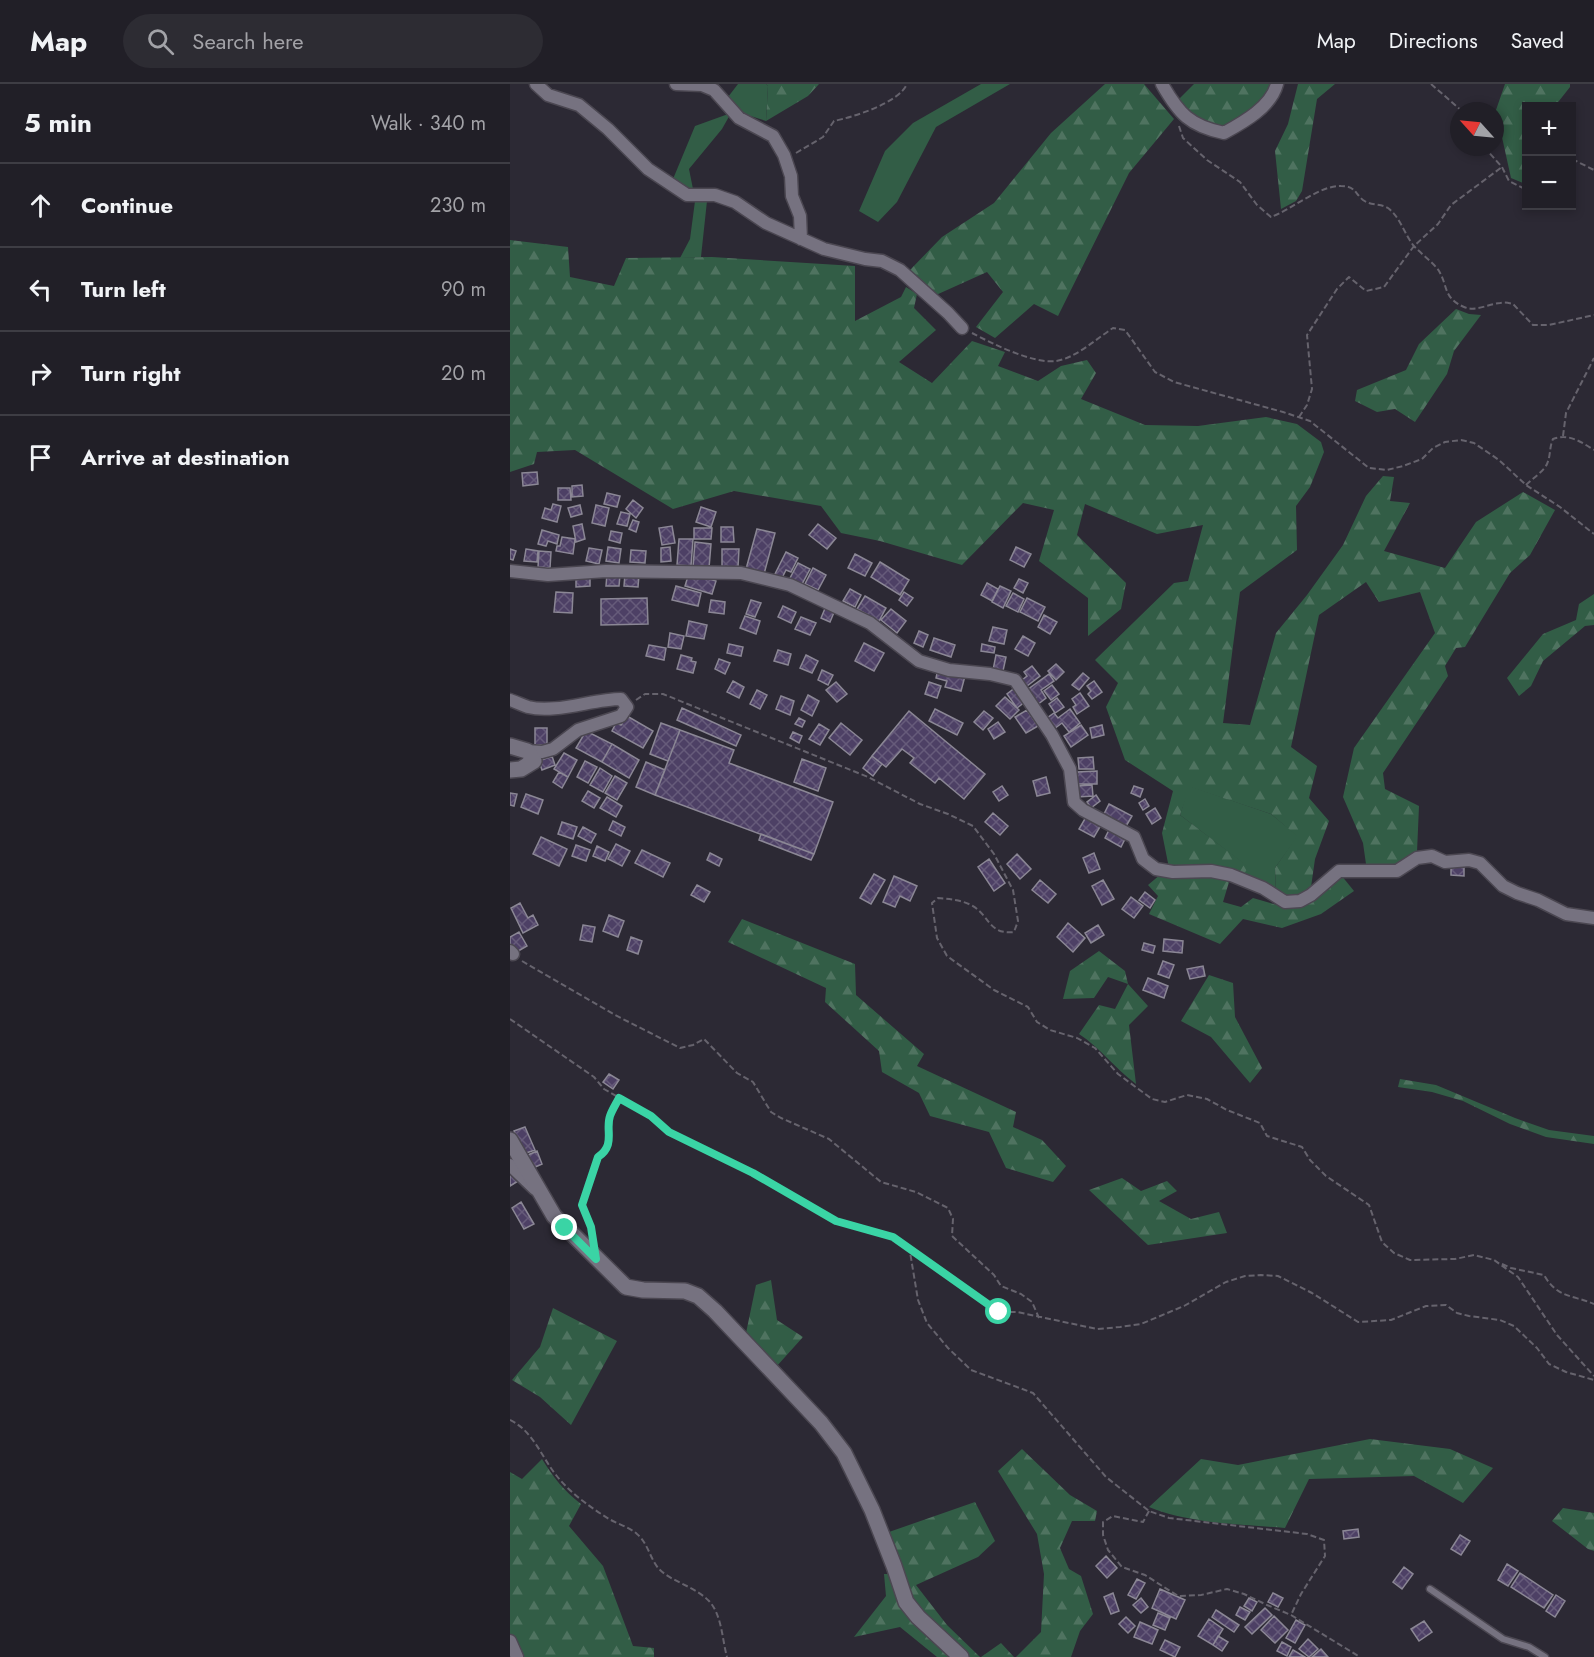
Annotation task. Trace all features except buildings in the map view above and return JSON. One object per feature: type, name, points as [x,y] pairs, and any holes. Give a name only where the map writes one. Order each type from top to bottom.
[{"type":"main road","points":[[510,747],[527,751],[534,760],[521,769],[510,770]]},
{"type":"main road","points":[[510,1140],[554,1216],[626,1287],[643,1290],[685,1291],[698,1296],[821,1423],[844,1453],[872,1510],[906,1602],[918,1617],[960,1657]]},
{"type":"street","points":[[536,84],[548,95],[579,105],[608,129],[648,169],[687,195],[715,195],[735,202],[766,223],[801,239],[832,251],[882,261],[900,270],[962,328]]},
{"type":"street","points":[[676,84],[702,85],[714,90],[739,118],[773,136],[786,160],[791,176],[792,196],[800,216],[801,239]]},
{"type":"street","points":[[1162,84],[1186,117],[1202,128],[1224,133],[1255,113],[1275,91],[1277,84]]},
{"type":"street","points":[[510,572],[548,575],[616,571],[741,573],[790,585],[870,623],[919,661],[949,670],[990,674],[1015,680],[1052,735],[1070,769],[1074,802],[1083,810],[1134,837],[1143,859],[1156,869],[1173,872],[1211,871],[1231,875],[1263,888],[1285,902],[1300,901],[1311,895],[1339,871],[1397,871],[1417,858],[1432,856],[1445,862],[1469,860],[1480,863],[1503,886],[1566,914],[1594,918]]},
{"type":"street","points":[[510,700],[529,707],[553,707],[621,699],[627,707],[621,716],[578,730],[553,749],[542,752],[527,751]]},
{"type":"street","points":[[510,1165],[540,1194]]},
{"type":"street","points":[[510,1641],[517,1657]]},
{"type":"lane","points":[[1430,1589],[1503,1639],[1529,1647],[1545,1657]]},
{"type":"path","points":[[786,160],[823,137],[834,121],[861,115],[905,89],[907,84]]},
{"type":"path","points":[[1431,84],[1452,102]]},
{"type":"path","points":[[1186,117],[1179,126],[1183,138],[1207,160],[1239,182],[1257,205],[1271,217],[1283,213],[1323,190],[1340,186],[1354,189],[1373,206],[1385,206],[1396,214],[1414,246],[1439,271],[1445,290],[1453,300],[1466,308],[1480,308],[1500,303],[1514,304],[1533,325],[1549,325],[1594,315]]},
{"type":"path","points":[[1492,156],[1502,167],[1509,181],[1522,188]]},
{"type":"path","points":[[1576,161],[1594,170]]},
{"type":"path","points":[[1299,417],[1312,389],[1307,335],[1337,289],[1349,277],[1366,291],[1384,286],[1414,246],[1438,224],[1451,205],[1502,167]]},
{"type":"path","points":[[962,328],[1041,361],[1058,361],[1074,354],[1113,328],[1125,330],[1155,372],[1174,382],[1310,421],[1369,468],[1387,470],[1403,466],[1422,459],[1433,448],[1445,442],[1461,440],[1474,443],[1499,460],[1526,485],[1560,507],[1594,534]]},
{"type":"path","points":[[1563,436],[1566,413],[1594,358]]},
{"type":"path","points":[[1526,485],[1546,467],[1553,439],[1563,436],[1573,438],[1594,450]]},
{"type":"path","points":[[627,707],[645,694],[663,694],[868,777],[920,804],[973,826],[1004,872],[1017,906],[1018,921],[1014,932],[1003,933],[993,928],[972,905],[955,899],[938,898],[932,903],[933,914],[937,938],[947,956],[994,990],[1028,1007],[1037,1022],[1050,1030],[1077,1038],[1095,1048],[1118,1074],[1152,1099],[1165,1102],[1187,1095],[1207,1099],[1260,1123],[1267,1136],[1302,1147],[1310,1160],[1326,1176],[1369,1205],[1382,1242],[1394,1253],[1410,1260],[1455,1259],[1474,1255],[1494,1260],[1511,1268],[1544,1275],[1550,1287],[1569,1298],[1578,1297],[1594,1304]]},
{"type":"path","points":[[512,953],[533,969],[680,1048],[704,1039],[737,1073],[753,1082],[765,1106],[771,1112],[829,1139],[881,1182],[916,1192],[948,1208],[953,1218],[952,1236],[994,1275],[1001,1286],[1021,1294],[1032,1302],[1039,1318]]},
{"type":"path","points":[[510,1019],[594,1077],[604,1089],[651,1116],[669,1132],[753,1173],[836,1221],[893,1237],[909,1246],[999,1312],[1017,1312],[1097,1329],[1142,1324],[1184,1306],[1226,1282],[1253,1276],[1278,1276],[1312,1293],[1358,1322],[1390,1320],[1426,1306],[1446,1305],[1457,1313],[1500,1320],[1514,1326],[1537,1348],[1549,1364],[1566,1372],[1594,1378]]},
{"type":"path","points":[[593,1236],[582,1205],[598,1157],[603,1153],[609,1140],[609,1119],[619,1098]]},
{"type":"path","points":[[909,1246],[918,1300],[927,1323],[948,1348],[971,1370],[1033,1393],[1106,1477],[1149,1511],[1169,1518],[1307,1534],[1324,1540],[1325,1556],[1301,1594],[1291,1615]]},
{"type":"path","points":[[1494,1260],[1518,1277],[1557,1335],[1594,1378]]},
{"type":"path","points":[[510,1420],[531,1436],[558,1477],[577,1496],[608,1518],[637,1534],[648,1547],[659,1568],[695,1589],[710,1603],[718,1616],[728,1657]]},
{"type":"path","points":[[1149,1511],[1143,1522],[1113,1516],[1103,1522],[1102,1535],[1108,1550],[1122,1567],[1145,1575],[1178,1596],[1201,1595],[1227,1589],[1244,1593],[1291,1615],[1360,1657]]},
{"type":"green space","points":[[738,84],[766,84],[768,86],[766,121],[744,114],[728,97]]},
{"type":"green space","points":[[766,84],[819,84],[808,96],[766,121],[768,86]]},
{"type":"green space","points":[[981,84],[1010,84],[936,127],[897,202],[878,222],[859,211],[885,151],[913,123]]},
{"type":"green space","points":[[1105,84],[1144,84],[1174,119],[1129,173],[1058,316],[1034,304],[995,338],[976,327],[1003,292],[987,272],[936,295],[910,270],[942,237],[994,203],[1051,133]]},
{"type":"green space","points":[[1194,84],[1274,84],[1260,104],[1230,128],[1203,125],[1176,102]]},
{"type":"green space","points":[[1298,84],[1335,84],[1317,99],[1302,191],[1296,201],[1281,209],[1275,151],[1288,124]]},
{"type":"green space","points":[[1505,84],[1570,84],[1558,102],[1522,102],[1522,183],[1511,178],[1504,146],[1504,102],[1499,102]]},
{"type":"green space","points":[[731,113],[722,129],[689,169],[693,189],[682,188],[673,179],[695,126]]},
{"type":"green space","points":[[695,201],[707,201],[701,257],[680,258],[690,239]]},
{"type":"green space","points":[[510,240],[568,247],[570,277],[614,286],[626,258],[712,257],[855,266],[855,321],[901,297],[906,287],[917,294],[914,308],[936,330],[899,362],[932,383],[972,341],[1005,352],[998,366],[1038,381],[1061,366],[1087,360],[1096,373],[1081,399],[1145,425],[1198,426],[1266,417],[1297,424],[1321,442],[1324,452],[1310,487],[1296,506],[1297,550],[1240,592],[1223,723],[1250,725],[1276,633],[1343,545],[1366,496],[1383,476],[1394,477],[1390,501],[1410,503],[1384,551],[1445,568],[1476,522],[1523,492],[1555,510],[1530,555],[1510,573],[1465,647],[1456,648],[1445,666],[1448,676],[1383,773],[1385,789],[1419,806],[1417,852],[1392,866],[1366,864],[1363,843],[1343,797],[1354,748],[1435,633],[1420,592],[1379,602],[1366,582],[1319,615],[1291,747],[1317,766],[1309,798],[1329,821],[1315,859],[1311,887],[1290,897],[1276,893],[1275,868],[1297,836],[1271,814],[1190,787],[1180,815],[1249,867],[1243,875],[1169,868],[1162,833],[1173,791],[1125,760],[1106,707],[1118,683],[1095,660],[1174,583],[1188,581],[1203,525],[1157,534],[1085,504],[1077,535],[1126,583],[1121,609],[1088,636],[1088,598],[1039,561],[1054,510],[1023,503],[962,565],[880,541],[841,533],[821,506],[734,491],[673,509],[575,450],[537,452],[534,464],[510,472]]},
{"type":"green space","points":[[1456,309],[1469,314],[1481,315],[1454,351],[1447,374],[1415,422],[1395,409],[1377,412],[1355,401],[1357,390],[1406,370],[1419,344]]},
{"type":"green space","points":[[1594,594],[1594,625],[1585,626],[1543,661],[1531,686],[1519,696],[1507,678],[1543,634],[1576,620],[1579,604]]},
{"type":"green space","points":[[1189,786],[1271,814],[1298,836],[1275,868],[1276,893],[1243,875],[1248,867],[1180,815]]},
{"type":"green space","points":[[1161,874],[1212,876],[1229,882],[1223,902],[1241,907],[1253,898],[1277,905],[1298,904],[1341,875],[1354,891],[1321,914],[1282,928],[1243,919],[1220,944],[1149,914],[1158,896],[1148,885]]},
{"type":"green space","points":[[742,919],[855,964],[856,995],[924,1054],[917,1066],[1016,1112],[1013,1127],[1042,1140],[1066,1166],[1053,1182],[1006,1168],[989,1132],[930,1116],[919,1093],[882,1072],[879,1051],[825,1002],[826,988],[728,942]]},
{"type":"green space","points":[[1099,951],[1125,971],[1128,984],[1108,977],[1094,998],[1063,999],[1070,971]]},
{"type":"green space","points":[[1209,975],[1233,983],[1235,1017],[1262,1068],[1250,1083],[1211,1037],[1181,1021]]},
{"type":"green space","points":[[1128,984],[1148,1006],[1129,1025],[1136,1084],[1079,1034],[1099,1005],[1115,1009]]},
{"type":"green space","points":[[1400,1079],[1436,1085],[1549,1130],[1594,1136],[1594,1144],[1546,1137],[1510,1124],[1463,1101],[1432,1092],[1398,1087]]},
{"type":"green space","points":[[1122,1178],[1141,1191],[1167,1181],[1177,1191],[1159,1201],[1191,1219],[1219,1212],[1227,1233],[1148,1245],[1089,1190]]},
{"type":"green space","points":[[771,1280],[777,1320],[803,1337],[776,1367],[758,1350],[746,1333],[756,1285]]},
{"type":"green space","points":[[553,1308],[617,1341],[571,1425],[540,1397],[512,1380],[540,1347]]},
{"type":"green space","points":[[1370,1439],[1450,1449],[1493,1468],[1463,1503],[1414,1476],[1309,1479],[1285,1528],[1199,1520],[1149,1507],[1201,1459],[1238,1465]]},
{"type":"green space","points":[[1022,1449],[1070,1495],[1097,1511],[1095,1521],[1072,1521],[1060,1548],[1069,1569],[1081,1576],[1093,1614],[1080,1631],[1071,1657],[1016,1657],[1041,1632],[1044,1574],[1037,1534],[998,1471]]},
{"type":"green space","points":[[542,1459],[559,1483],[581,1504],[569,1526],[603,1566],[633,1646],[654,1648],[654,1657],[522,1657],[518,1645],[510,1634],[510,1472],[522,1479]]},
{"type":"green space","points":[[975,1502],[995,1541],[978,1557],[916,1585],[947,1625],[980,1657],[968,1657],[926,1617],[910,1594],[889,1532]]},
{"type":"green space","points":[[1563,1508],[1594,1513],[1594,1551],[1588,1549],[1552,1521]]},
{"type":"green space","points":[[884,1574],[890,1574],[951,1657],[937,1657],[900,1627],[854,1637],[886,1596]]},
{"type":"green space","points":[[1001,1643],[1014,1657],[981,1657]]},
{"type":"route","points":[[565,1228],[596,1259],[591,1227],[582,1205],[594,1165],[609,1140],[609,1119],[619,1098],[651,1116],[669,1132],[753,1173],[836,1221],[893,1237],[909,1246],[999,1312]]}]
